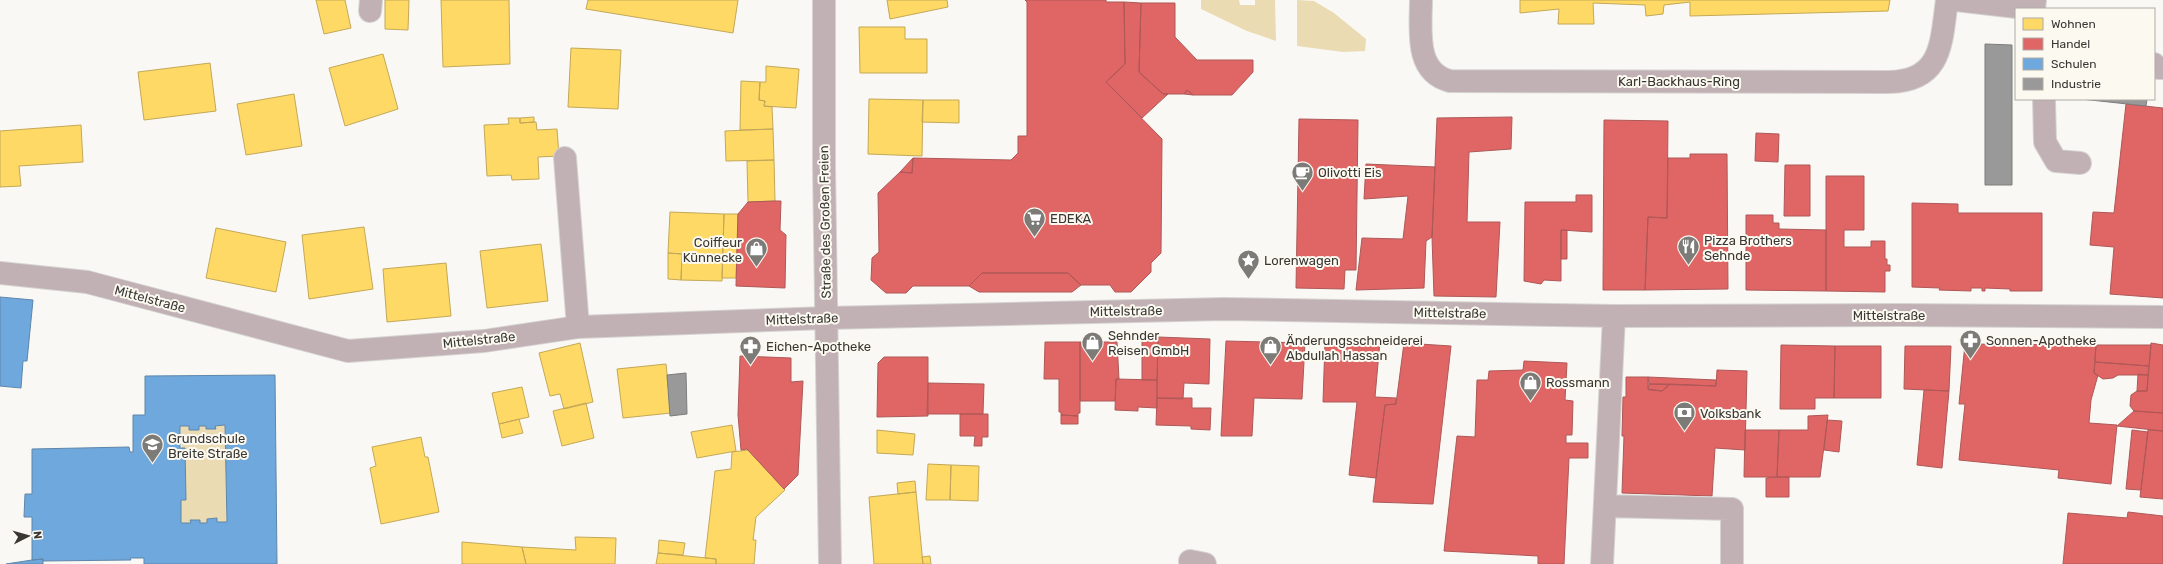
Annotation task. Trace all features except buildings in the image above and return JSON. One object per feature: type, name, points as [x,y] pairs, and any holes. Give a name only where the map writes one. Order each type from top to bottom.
[{"type":"street","name":"Straße des Großen Freien","points":[[824,0],[826,318],[830,564]]},
{"type":"street","name":"Karl-Backhaus-Ring","points":[[1421,0],[1422,46],[1425,62],[1433,74],[1450,81],[1809,82],[1903,82],[1927,71],[1935,61],[1940,49],[1947,0]]},
{"type":"street","points":[[1956,0],[2025,8]]},
{"type":"street","points":[[2044,100],[2045,142],[2056,161],[2080,163]]},
{"type":"street","points":[[565,158],[578,327]]},
{"type":"street","name":"Mittelstraße","points":[[0,273],[87,282],[348,351],[484,341],[578,327],[826,318],[1224,309],[1614,316],[1899,314],[2163,318]]},
{"type":"street","points":[[1602,564],[1614,316]]},
{"type":"street","points":[[1605,506],[1732,509],[1732,564]]},
{"type":"shaded area","points":[[1201,0],[1239,0],[1240,5],[1255,5],[1255,0],[1275,0],[1276,41],[1247,31],[1201,9]]},
{"type":"shaded area","points":[[1297,0],[1314,1],[1334,13],[1366,39],[1365,51],[1343,52],[1297,46]]},
{"type":"shaded area","points":[[225,425],[227,522],[217,522],[217,518],[208,519],[207,523],[200,523],[200,520],[190,520],[191,523],[181,523],[181,500],[186,500],[180,426],[189,426],[199,430],[199,426],[206,426],[206,429],[215,429],[215,426]]},
{"type":"place","name":"Olivotti Eis","points":[[1303,192]]},
{"type":"place","name":"EDEKA","points":[[1034,238]]},
{"type":"place","name":"Pizza Brothers Sehnde","points":[[1689,266]]},
{"type":"place","name":"Coiffeur Künnecke","points":[[757,268]]},
{"type":"place","name":"Lorenwagen","points":[[1248,280]]},
{"type":"place","name":"Sonnen-Apotheke","points":[[1970,360]]},
{"type":"place","name":"Sehnder Reisen GmbH","points":[[1092,362]]},
{"type":"place","name":"Eichen-Apotheke","points":[[750,366]]},
{"type":"place","name":"Änderungsschneiderei Abdullah Hassan","points":[[1270,366]]},
{"type":"place","name":"Rossmann","points":[[1531,402]]},
{"type":"place","name":"Volksbank","points":[[1684,432]]},
{"type":"place","name":"Grundschule Breite Straße","points":[[152,464]]}]
